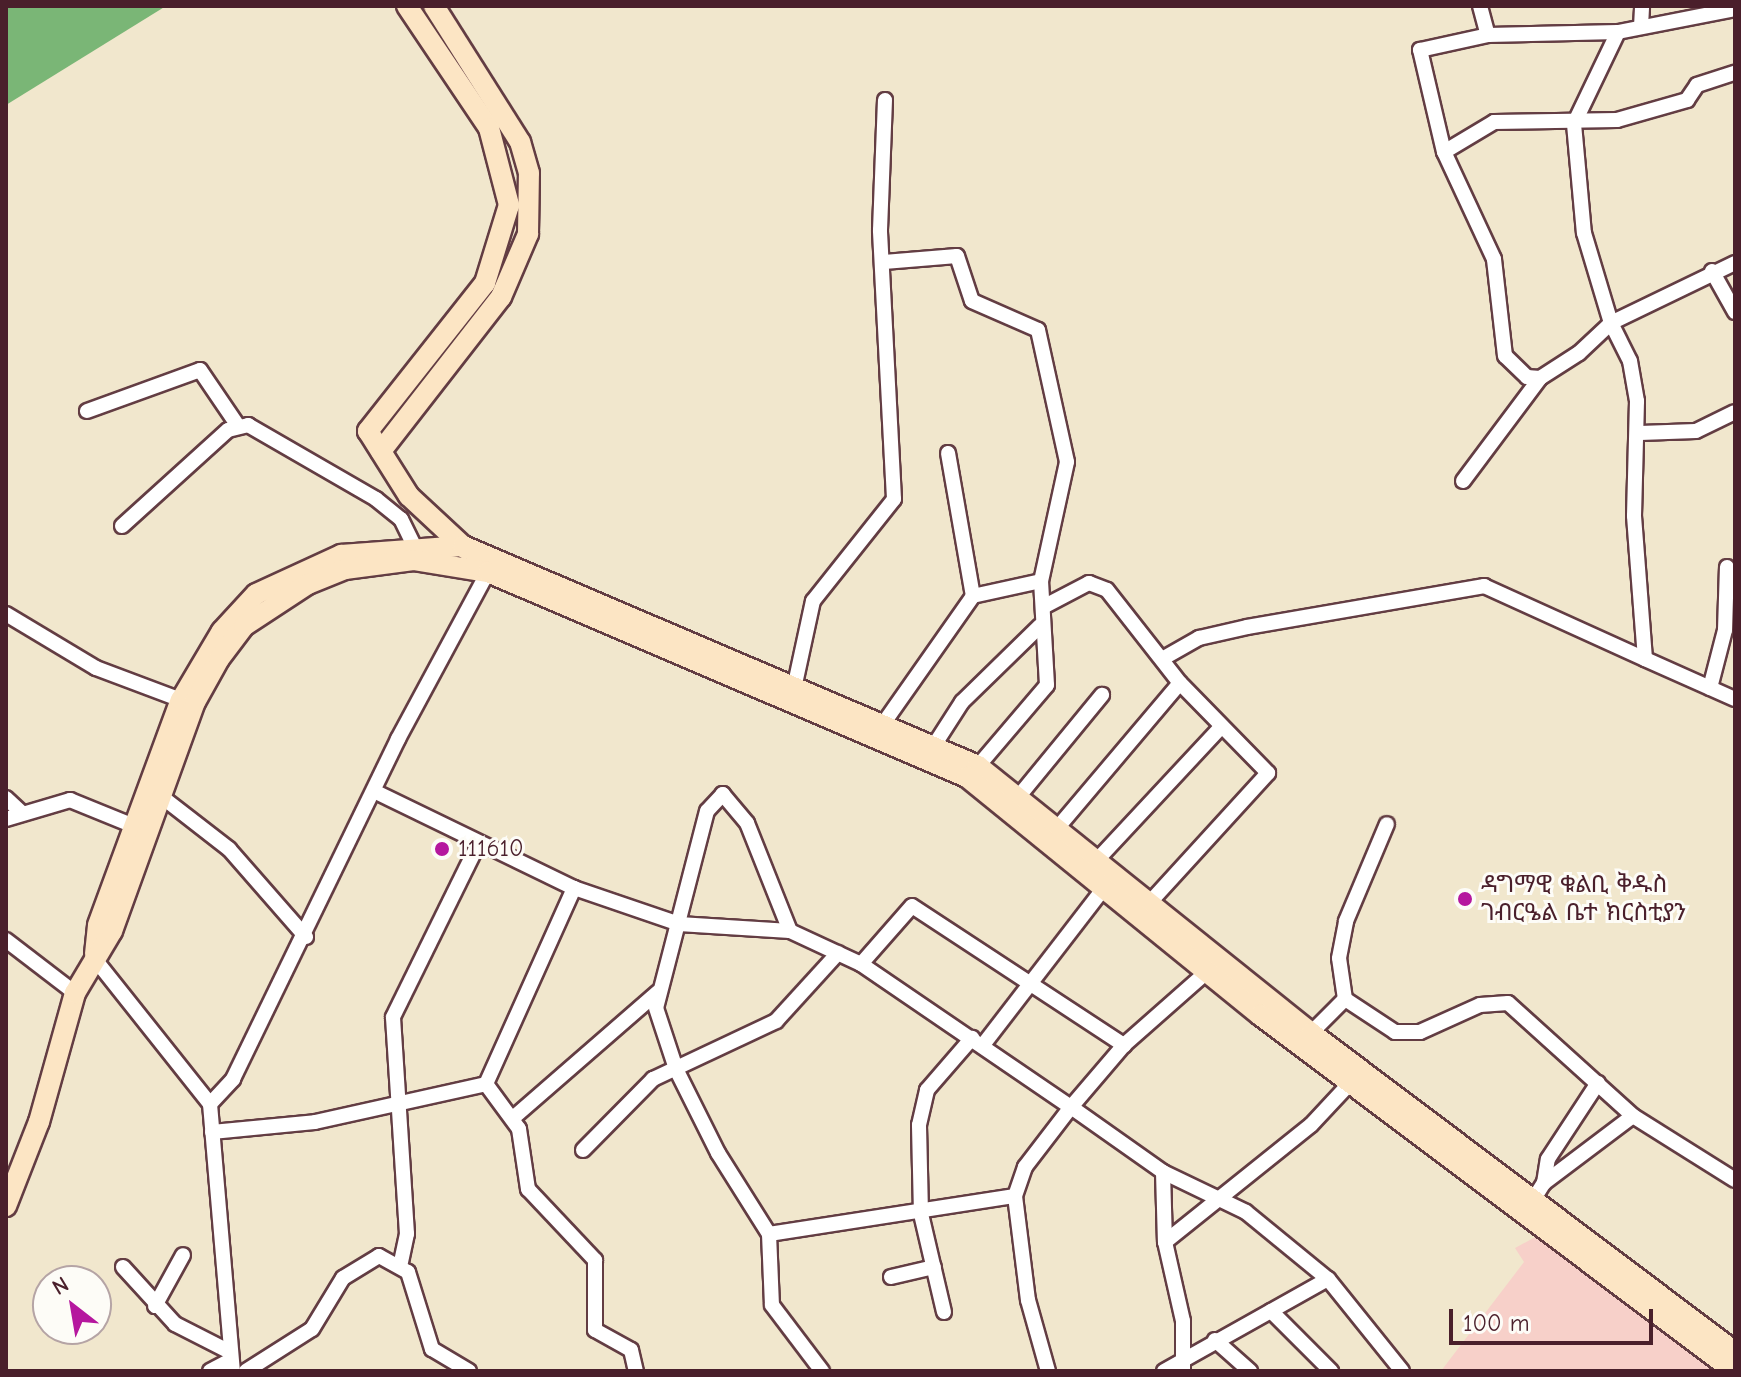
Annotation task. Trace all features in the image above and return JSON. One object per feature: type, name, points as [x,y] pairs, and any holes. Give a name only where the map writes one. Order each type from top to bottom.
[{"type":"main road","points":[[407,6],[489,128],[509,205],[485,283],[368,431],[409,496],[488,572]]},
{"type":"main road","points":[[381,451],[501,297],[528,234],[529,173],[520,142],[434,6]]},
{"type":"main road","points":[[94,958],[98,925],[134,826],[181,714],[222,631],[256,594],[341,555],[413,544],[463,546],[935,744],[1209,970],[1352,1081],[1535,1198]]},
{"type":"main road","points":[[6,1206],[39,1122],[75,993],[112,931],[162,797],[181,714],[244,626],[308,584],[345,569],[413,560],[488,572],[972,772],[1019,796],[1152,900],[1311,1033],[1535,1198],[1731,1363]]},
{"type":"street","points":[[1480,6],[1488,35]]},
{"type":"street","points":[[1641,27],[1642,6]]},
{"type":"street","points":[[1540,378],[1527,377],[1505,356],[1494,259],[1444,152],[1417,58],[1426,47],[1488,35],[1618,32],[1735,9]]},
{"type":"street","points":[[1618,32],[1574,124],[1586,244],[1611,323],[1630,361],[1640,433],[1634,516],[1645,659]]},
{"type":"street","points":[[1444,152],[1494,122],[1574,124],[1687,100],[1697,85],[1735,73]]},
{"type":"street","points":[[795,684],[813,601],[894,499],[884,262],[885,100]]},
{"type":"street","points":[[884,262],[957,256],[972,301],[1042,336],[1067,462],[1041,581],[1043,607],[1040,626],[1049,664],[1042,698],[972,772]]},
{"type":"street","points":[[1463,481],[1540,378],[1611,323],[1712,271],[1735,263]]},
{"type":"street","points":[[1712,271],[1735,312]]},
{"type":"street","points":[[87,411],[200,370],[238,426],[376,499],[401,519],[413,544]]},
{"type":"street","points":[[1640,433],[1696,431],[1735,412]]},
{"type":"street","points":[[122,526],[238,426]]},
{"type":"street","points":[[948,453],[973,596]]},
{"type":"street","points":[[1710,688],[1725,630],[1727,567]]},
{"type":"street","points":[[210,1104],[233,1079],[488,572]]},
{"type":"street","points":[[885,721],[973,596],[1041,581]]},
{"type":"street","points":[[1043,607],[1081,585],[1098,585],[1220,728],[1265,769],[1266,783],[1152,900]]},
{"type":"street","points":[[1162,659],[1199,638],[1247,627],[1484,586],[1735,699]]},
{"type":"street","points":[[6,614],[181,714]]},
{"type":"street","points":[[935,744],[962,702],[1040,626]]},
{"type":"street","points":[[1059,826],[1180,683]]},
{"type":"street","points":[[1019,796],[1102,695]]},
{"type":"street","points":[[1098,859],[1220,728]]},
{"type":"street","points":[[376,792],[574,888],[679,924],[790,931],[861,964],[1163,1172],[1246,1212],[1328,1279],[1402,1371]]},
{"type":"street","points":[[790,931],[747,823],[723,794],[707,811],[656,1008],[676,1069],[769,1234],[772,1305],[822,1371]]},
{"type":"street","points":[[162,797],[229,849],[306,937]]},
{"type":"street","points":[[6,798],[21,812]]},
{"type":"street","points":[[6,819],[21,812],[70,800],[134,826]]},
{"type":"street","points":[[1387,824],[1346,921],[1339,958],[1345,999],[1395,1032],[1420,1032],[1480,1005],[1508,1003],[1633,1116],[1735,1180]]},
{"type":"street","points":[[469,1371],[425,1339],[401,1262],[407,1234],[395,1104],[393,1017],[478,844]]},
{"type":"street","points":[[944,1312],[921,1214],[915,1171],[927,1090],[977,1042],[1106,885]]},
{"type":"street","points":[[486,1084],[574,888]]},
{"type":"street","points":[[861,964],[912,906],[1124,1045]]},
{"type":"street","points":[[6,940],[75,993]]},
{"type":"street","points":[[583,1150],[635,1093],[676,1069],[776,1021],[838,953]]},
{"type":"street","points":[[94,958],[210,1104],[230,1361]]},
{"type":"street","points":[[1048,1371],[1028,1300],[1015,1196],[1025,1167],[1124,1045],[1209,970]]},
{"type":"street","points":[[513,1118],[658,992]]},
{"type":"street","points":[[1311,1033],[1345,999]]},
{"type":"street","points":[[1165,1242],[1311,1125],[1352,1081]]},
{"type":"street","points":[[1535,1198],[1548,1159],[1598,1083]]},
{"type":"street","points":[[212,1132],[395,1104],[486,1084]]},
{"type":"street","points":[[486,1084],[513,1118],[528,1189],[599,1269],[595,1330],[631,1350],[636,1371]]},
{"type":"street","points":[[1535,1198],[1633,1116]]},
{"type":"street","points":[[1163,1172],[1165,1242],[1186,1355],[1183,1371]]},
{"type":"street","points":[[769,1234],[921,1214],[1015,1196]]},
{"type":"street","points":[[155,1306],[183,1255]]},
{"type":"street","points":[[246,1371],[326,1316],[354,1269],[379,1256],[401,1262]]},
{"type":"street","points":[[123,1267],[155,1306],[230,1361]]},
{"type":"street","points":[[891,1277],[934,1267]]},
{"type":"street","points":[[1164,1371],[1186,1355],[1328,1279]]},
{"type":"street","points":[[1271,1311],[1331,1371]]},
{"type":"street","points":[[1215,1340],[1250,1371]]},
{"type":"street","points":[[210,1371],[230,1361]]},
{"type":"shaded area","points":[[1539,1235],[1716,1364],[1712,1371],[1441,1371],[1524,1262],[1515,1248]]},
{"type":"green space","points":[[6,6],[166,6],[6,105]]},
{"type":"place","name":"111610","points":[[442,849]]},
{"type":"place","name":"ዳግማዊ ቁልቢ ቅዱስ ገብርዔል ቤተ ክርስቲያን","points":[[1465,899]]}]
